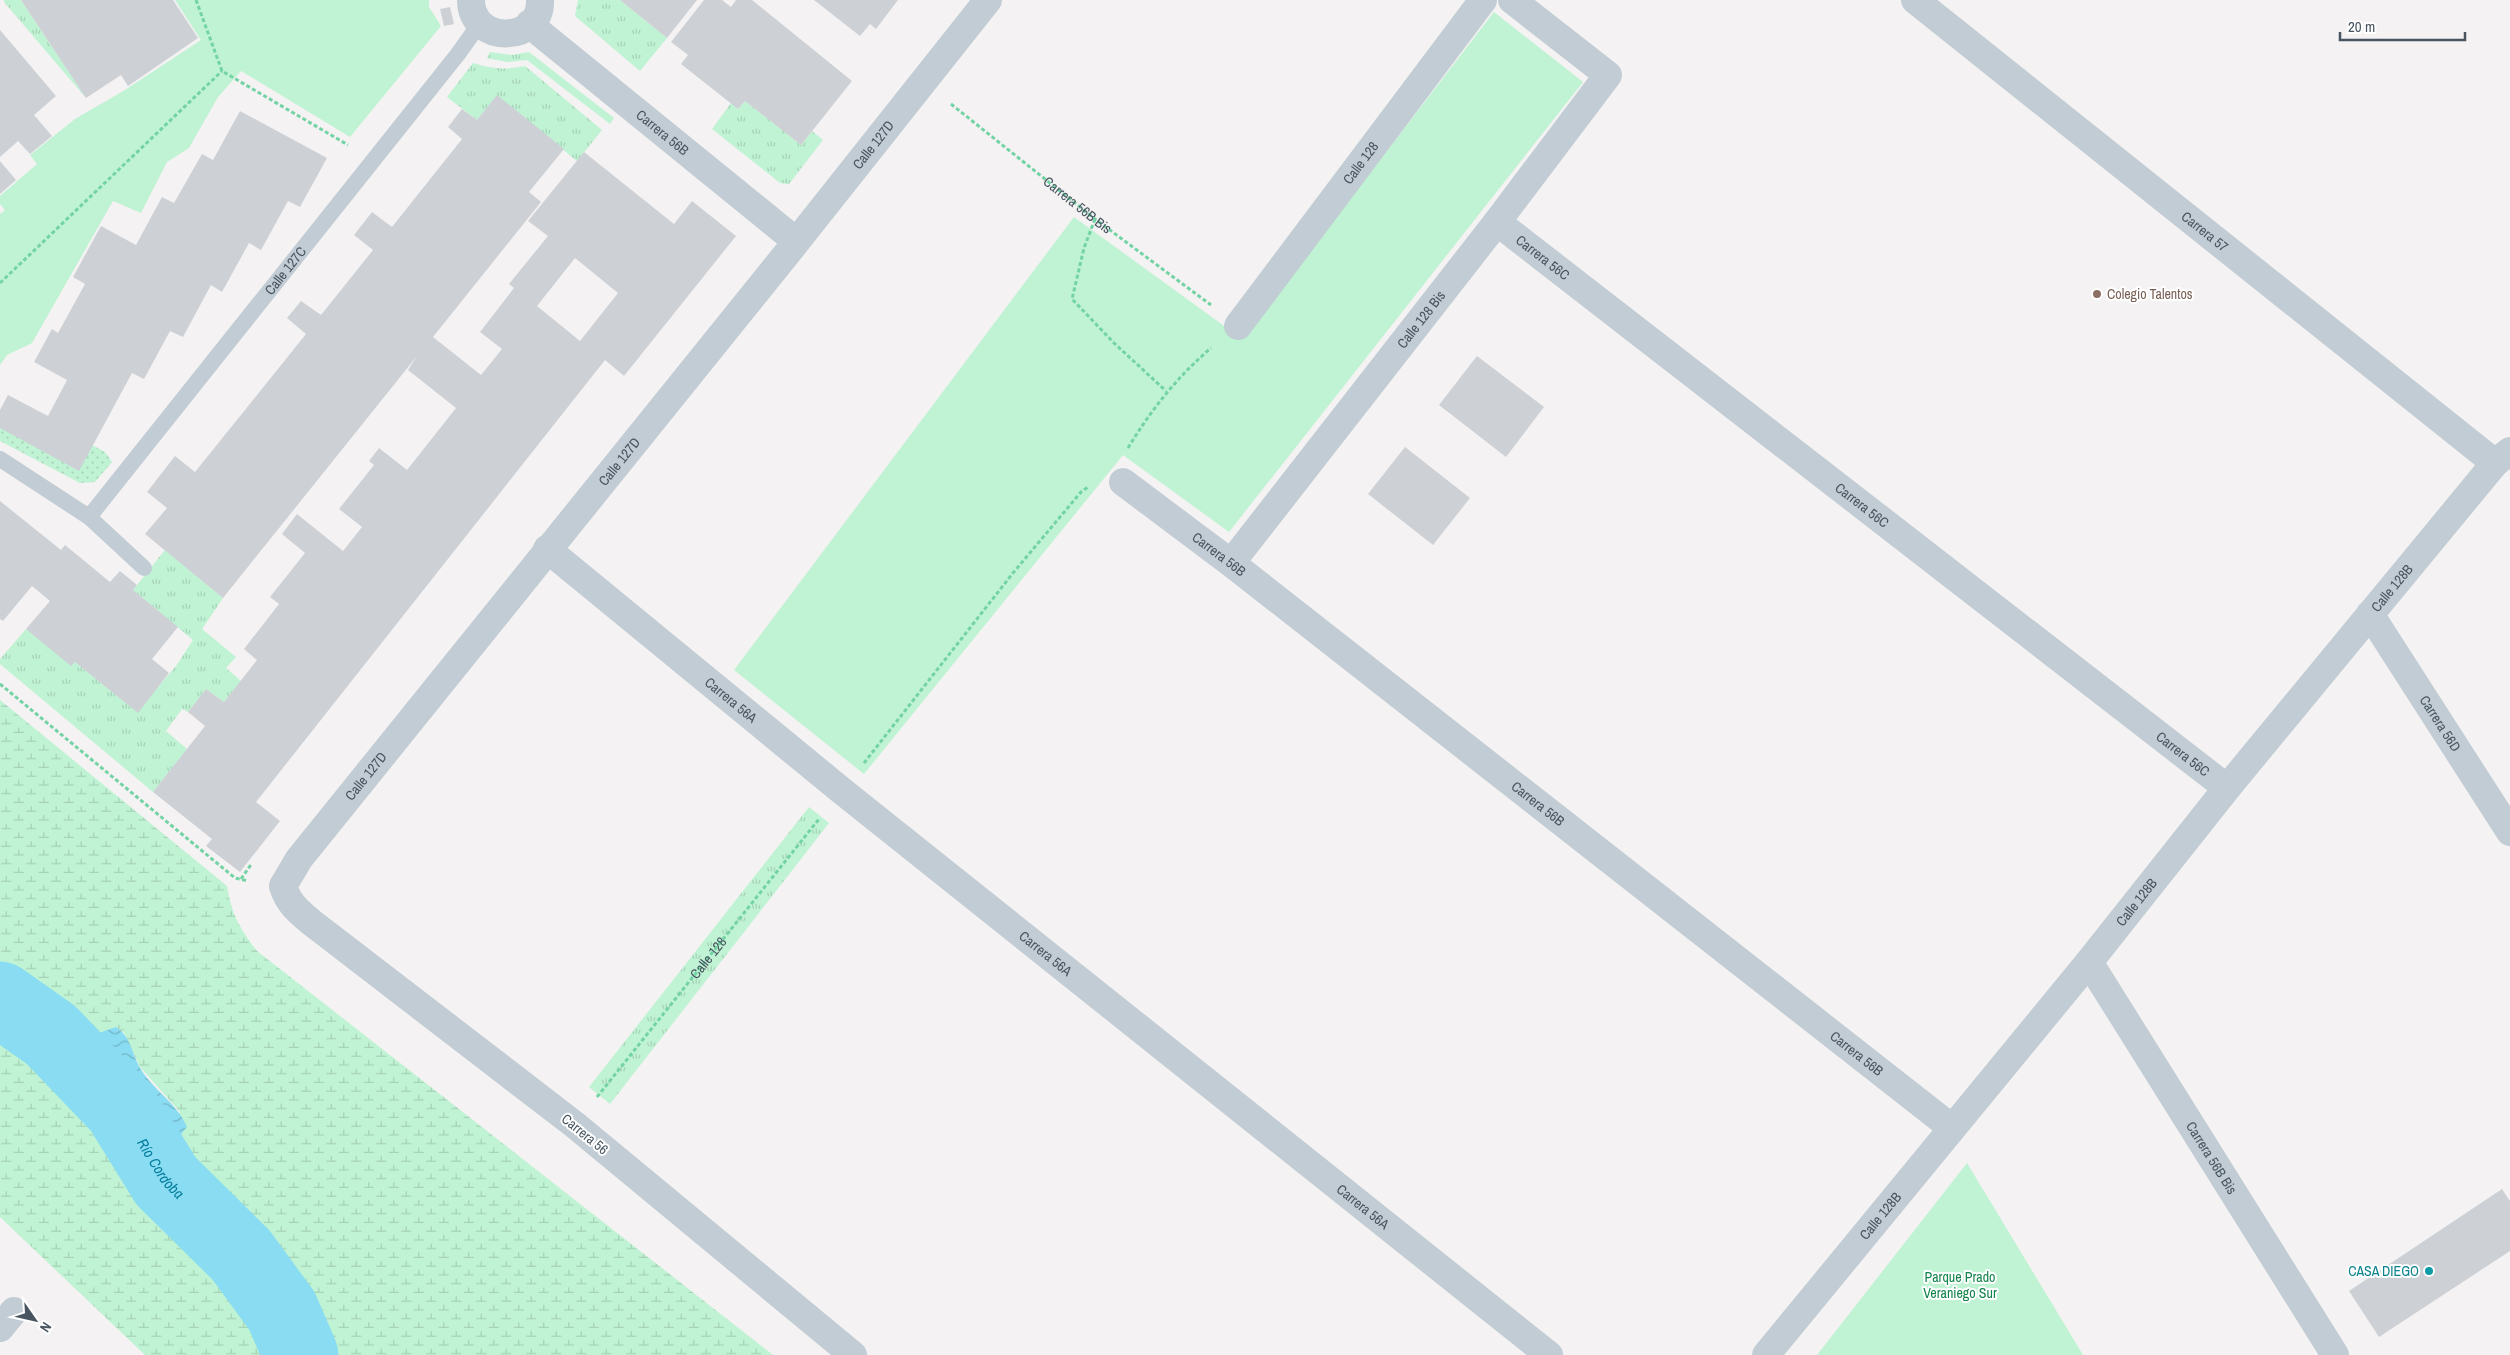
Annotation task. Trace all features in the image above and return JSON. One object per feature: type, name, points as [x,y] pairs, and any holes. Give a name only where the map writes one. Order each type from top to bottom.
[{"type":"street","points":[[475,11],[497,34],[509,34],[521,31],[529,24],[536,15],[540,0]]},
{"type":"street","name":"Calle 127D","points":[[283,886],[298,859],[988,0]]},
{"type":"street","name":"Calle 128","points":[[1238,326],[1483,0]]},
{"type":"street","name":"Calle 128 Bis","points":[[1232,563],[1498,222],[1608,75],[1512,0]]},
{"type":"street","name":"Carrera 57","points":[[1915,0],[2502,457]]},
{"type":"street","name":"Carrera 56B","points":[[529,24],[796,241]]},
{"type":"street","name":"Carrera 56C","points":[[1498,222],[2227,788]]},
{"type":"street","name":"Calle 128B","points":[[1766,1355],[2089,962],[2227,788],[2502,457]]},
{"type":"street","name":"Carrera 56B","points":[[1123,482],[1232,563],[1952,1128]]},
{"type":"street","name":"Carrera 56A","points":[[547,549],[842,791],[1549,1355]]},
{"type":"street","name":"Carrera 56D","points":[[2370,614],[2510,832]]},
{"type":"street","name":"Carrera 56","points":[[283,886],[291,904],[311,922],[575,1125],[853,1355]]},
{"type":"street","name":"Carrera 56B Bis","points":[[2089,962],[2335,1355]]},
{"type":"lane","name":"Calle 127C","points":[[89,517],[458,54],[475,11]]},
{"type":"lane","points":[[0,459],[89,517],[144,568]]},
{"type":"path","points":[[196,0],[222,71],[374,160]]},
{"type":"path","points":[[0,283],[222,71]]},
{"type":"path","name":"Carrera 56B Bis","points":[[922,82],[1095,219],[1238,326]]},
{"type":"path","points":[[1095,219],[1084,248],[1072,299],[1114,343],[1166,391]]},
{"type":"path","points":[[1123,482],[1124,454],[1166,391],[1190,365],[1238,326]]},
{"type":"path","name":"Calle 128","points":[[575,1125],[842,791],[1012,573],[1081,492],[1100,480],[1123,482]]},
{"type":"path","points":[[0,684],[235,878],[283,886]]},
{"type":"green space","points":[[4,0],[21,0],[86,98],[4,2]]},
{"type":"green space","points":[[175,0],[429,0],[429,7],[441,26],[350,137],[241,71],[218,97],[189,148],[167,162],[141,213],[113,201],[32,343],[7,355],[0,365],[0,214],[5,210],[0,204],[0,196],[37,164],[30,155],[75,119],[125,90],[201,40]]},
{"type":"green space","points":[[578,0],[620,0],[667,38],[640,71],[575,16]]},
{"type":"green space","points":[[1494,12],[1583,82],[1229,532],[1123,455],[864,774],[734,670],[1074,217],[1242,339]]},
{"type":"green space","points":[[490,52],[512,55],[529,52],[614,118],[610,124],[527,60],[507,62],[487,58]]},
{"type":"green space","points":[[473,63],[498,68],[525,66],[602,130],[577,161],[497,96],[477,120],[447,97]]},
{"type":"green space","points":[[745,101],[801,145],[812,131],[823,140],[789,184],[780,183],[712,129],[731,103],[738,109]]},
{"type":"green space","points":[[0,428],[92,445],[105,452],[112,462],[95,482],[80,483],[0,441]]},
{"type":"green space","points":[[165,550],[223,598],[202,629],[236,657],[226,668],[241,681],[224,702],[206,689],[188,712],[182,709],[166,731],[187,749],[153,792],[0,664],[0,659],[26,629],[75,662],[137,712],[176,666],[193,640],[133,590]]},
{"type":"green space","points":[[0,700],[227,886],[231,905],[237,920],[257,951],[773,1355],[145,1355],[0,1217]],"holes":[[[123,1031],[140,1067],[180,1112],[151,1133],[137,1123],[122,1097],[108,1087]]]},
{"type":"green space","points":[[809,807],[829,823],[610,1104],[589,1087]]},
{"type":"green space","name":"Parque Prado Veraniego Sur","points":[[1967,1163],[2083,1355],[1817,1355]]},
{"type":"water","points":[[116,1027],[128,1040],[144,1074],[177,1110],[187,1127],[177,1139],[166,1145],[137,1123],[122,1097],[108,1087],[94,1066],[83,1044],[90,1036]]},
{"type":"building","points":[[21,0],[173,0],[198,38],[128,86],[121,75],[86,98]]},
{"type":"building","points":[[620,0],[697,0],[667,38]]},
{"type":"building","points":[[704,0],[722,0],[731,7],[736,0],[752,0],[852,81],[801,145],[745,101],[738,109],[681,64],[688,55],[671,42]]},
{"type":"building","points":[[814,0],[898,0],[876,29],[870,24],[860,36]]},
{"type":"building","points":[[450,7],[454,24],[444,26],[440,9]]},
{"type":"building","points":[[0,30],[56,96],[34,115],[52,136],[30,154],[18,141],[0,157]]},
{"type":"building","points":[[497,95],[564,149],[529,192],[541,202],[433,337],[481,375],[502,349],[480,332],[514,288],[509,284],[548,236],[528,221],[584,152],[674,224],[692,201],[736,236],[624,376],[605,360],[256,802],[280,821],[240,872],[206,846],[212,839],[153,792],[205,726],[188,712],[206,689],[224,702],[257,660],[244,649],[279,604],[270,597],[305,553],[282,534],[297,514],[343,551],[362,527],[339,509],[374,465],[369,461],[379,448],[407,470],[456,408],[408,370],[417,356],[223,598],[145,534],[167,508],[147,492],[175,456],[195,472],[306,334],[287,318],[301,301],[321,315],[373,250],[354,235],[372,212],[392,227],[462,139],[448,127],[462,109],[477,120]],"holes":[[[575,258],[618,293],[580,341],[537,306]]]},
{"type":"building","points":[[240,111],[327,158],[300,207],[288,201],[261,250],[249,243],[222,292],[211,285],[183,337],[170,331],[144,379],[132,373],[79,471],[0,428],[0,410],[8,395],[48,416],[67,380],[34,362],[52,329],[58,333],[85,284],[73,277],[101,226],[136,245],[162,197],[174,203],[202,154],[213,160]]},
{"type":"building","points":[[0,161],[16,180],[0,194]]},
{"type":"building","points":[[1477,356],[1544,407],[1506,457],[1439,405]]},
{"type":"building","points":[[1405,447],[1470,498],[1433,545],[1368,494]]},
{"type":"building","points":[[0,501],[61,550],[65,545],[110,582],[120,571],[137,585],[133,590],[178,627],[152,659],[169,673],[138,713],[75,662],[71,666],[26,629],[50,601],[32,586],[3,621],[0,619]]},
{"type":"building","name":"CASA DIEGO","points":[[2502,1189],[2510,1201],[2510,1251],[2379,1337],[2349,1291]]},
{"type":"waterway","name":"Río Cordoba","points":[[0,999],[51,1035],[121,1108],[166,1181],[241,1255],[282,1311],[301,1355]]},
{"type":"place","name":"Colegio Talentos","points":[[2097,294]]},
{"type":"place","name":"CASA DIEGO","points":[[2429,1271]]}]
